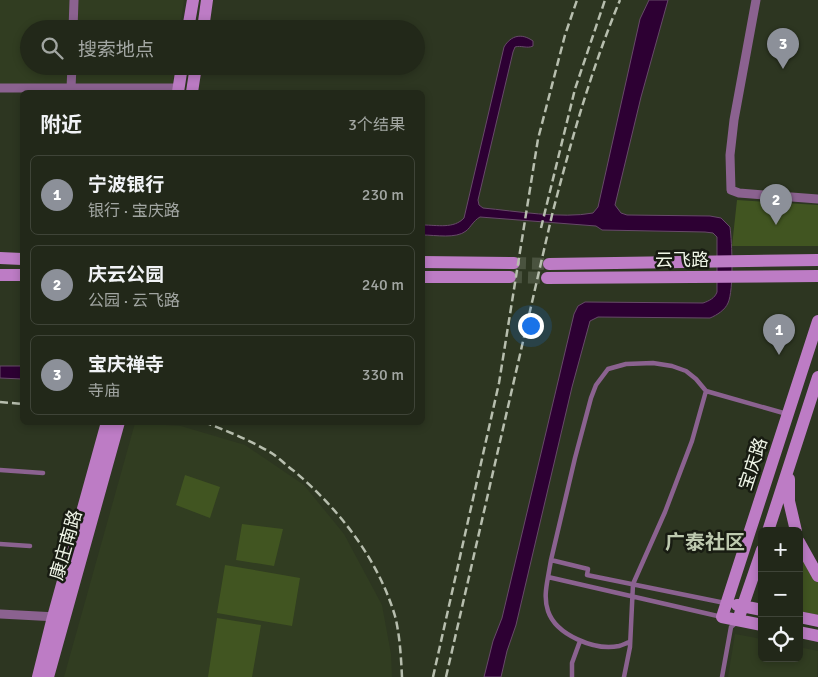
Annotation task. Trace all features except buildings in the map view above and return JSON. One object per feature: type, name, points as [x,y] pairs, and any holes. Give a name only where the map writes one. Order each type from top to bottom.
[{"type":"main road","points":[[190,20],[193,0]]},
{"type":"main road","points":[[205,20],[208,0]]},
{"type":"main road","points":[[178,90],[180,75]]},
{"type":"main road","points":[[192,90],[195,75]]},
{"type":"main road","points":[[0,258],[20,259]]},
{"type":"main road","name":"云飞路","points":[[549,264],[818,260]]},
{"type":"main road","points":[[425,262],[514,263]]},
{"type":"main road","points":[[0,275],[20,275]]},
{"type":"main road","name":"云飞路","points":[[547,278],[818,276]]},
{"type":"main road","points":[[425,277],[510,277]]},
{"type":"main road","name":"宝庆路","points":[[722,617],[818,321]]},
{"type":"main road","name":"宝庆路","points":[[769,527],[818,377]]},
{"type":"main road","name":"康庄南路","points":[[48,677],[58,617],[105,425]]},
{"type":"main road","name":"康庄南路","points":[[38,677],[118,425]]},
{"type":"main road","points":[[788,468],[789,501],[795,527]]},
{"type":"main road","points":[[803,549],[818,576]]},
{"type":"main road","points":[[738,620],[758,562]]},
{"type":"main road","points":[[727,603],[758,609]]},
{"type":"main road","points":[[722,617],[758,624]]},
{"type":"main road","points":[[803,618],[818,621]]},
{"type":"main road","points":[[803,633],[818,636]]},
{"type":"street","points":[[73,20],[74,0]]},
{"type":"street","points":[[756,0],[734,120],[730,154],[730,190],[739,193],[818,199]]},
{"type":"street","points":[[71,88],[72,75]]},
{"type":"street","points":[[0,88],[178,90]]},
{"type":"street","points":[[0,614],[58,617]]},
{"type":"lane","points":[[630,642],[619,646],[605,647],[580,641],[566,634],[551,619],[547,610],[545,595],[551,560],[575,458],[596,385],[608,369],[626,364],[653,363],[672,366],[686,371],[696,379],[706,392],[788,414]]},
{"type":"lane","points":[[624,677],[630,642],[633,584],[665,512],[692,441],[706,392]]},
{"type":"lane","points":[[0,470],[43,473]]},
{"type":"lane","points":[[0,544],[30,546]]},
{"type":"lane","points":[[551,560],[588,569],[587,575],[727,603]]},
{"type":"lane","points":[[548,577],[722,617]]},
{"type":"lane","points":[[722,677],[731,627],[738,620]]},
{"type":"lane","points":[[572,677],[572,663],[580,641]]},
{"type":"shaded area","points":[[0,0],[184,0],[181,20],[20,20],[20,75],[174,75],[172,90],[0,91]]},
{"type":"shaded area","points":[[649,0],[668,0],[641,97],[615,205],[621,213],[627,215],[710,216],[721,218],[730,227],[732,266],[730,297],[725,308],[710,318],[598,317],[590,321],[572,387],[516,625],[501,677],[484,677],[493,641],[502,618],[574,314],[578,306],[585,302],[703,303],[713,298],[717,292],[717,237],[713,233],[705,232],[602,230],[596,226],[480,217],[466,231],[457,235],[425,235],[425,225],[450,225],[464,218],[504,47],[517,36],[529,38],[533,41],[533,46],[515,47],[513,52],[478,200],[479,205],[483,208],[538,214],[581,215],[593,213],[598,207],[640,19]]},
{"type":"shaded area","points":[[0,366],[20,366],[20,379],[0,378]]},
{"type":"shaded area","points":[[134,425],[166,425],[181,426],[245,445],[304,485],[344,534],[382,605],[391,654],[392,677],[64,677]]},
{"type":"shaded area","points":[[735,634],[758,638],[758,662],[803,662],[803,648],[818,651],[817,677],[728,677]]},
{"type":"green space","points":[[737,200],[818,205],[818,246],[732,246]]},
{"type":"green space","points":[[185,475],[220,487],[210,518],[176,505]]},
{"type":"green space","points":[[242,524],[283,529],[274,566],[236,560]]},
{"type":"green space","points":[[803,554],[818,578],[818,615],[803,612]]},
{"type":"green space","points":[[225,565],[300,578],[292,626],[217,613]]},
{"type":"green space","points":[[217,618],[261,625],[252,677],[208,677]]},
{"type":"tunnel","points":[[514,263],[549,264]]},
{"type":"tunnel","points":[[510,277],[547,278]]},
{"type":"railway","points":[[433,677],[499,383],[538,139],[565,35],[577,0]]},
{"type":"railway","points":[[541,228],[575,89],[605,0]]},
{"type":"railway","points":[[446,677],[552,215],[582,106],[620,0]]},
{"type":"railway","points":[[0,402],[20,404]]},
{"type":"railway","points":[[211,425],[273,454],[311,486],[355,536],[388,595],[398,631],[402,677]]},
{"type":"place","name":"宝庆禅寺","points":[[783,69]]},
{"type":"place","name":"庆云公园","points":[[776,225]]},
{"type":"place","name":"宁波银行","points":[[779,355]]},
{"type":"district","name":"广泰社区","points":[[705,542]]}]
